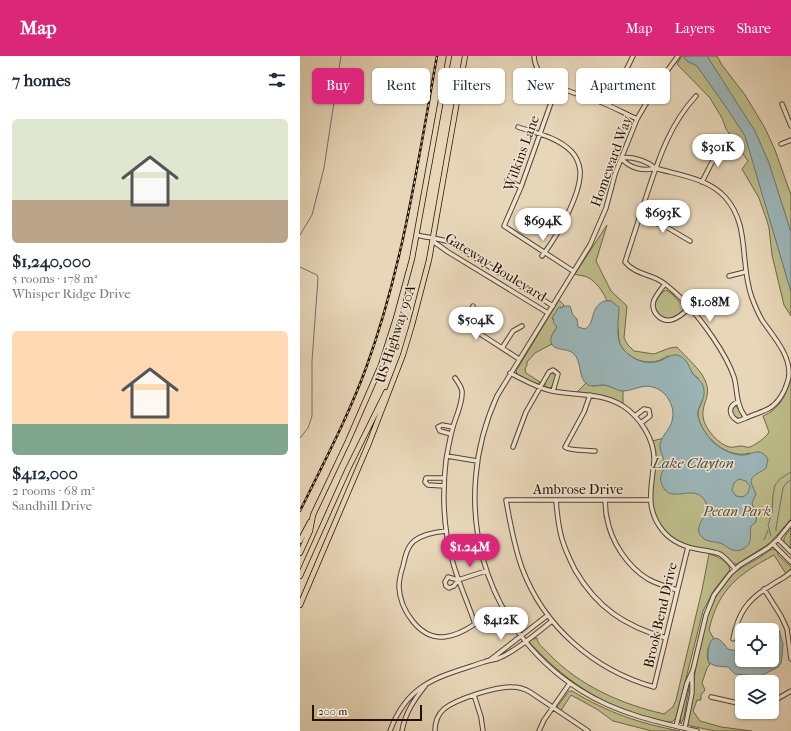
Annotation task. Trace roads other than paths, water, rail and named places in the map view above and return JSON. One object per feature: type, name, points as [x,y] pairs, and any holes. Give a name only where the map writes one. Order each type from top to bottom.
[{"type":"main road","name":"US Highway 90A","points":[[300,554],[310,531],[313,515],[381,365],[406,283],[450,56]]},
{"type":"main road","name":"US Highway 90A","points":[[300,605],[369,443],[412,325],[423,287],[433,239],[465,56]]},
{"type":"main road","points":[[300,576],[347,471],[395,375]]},
{"type":"main road","points":[[300,541],[313,515]]},
{"type":"street","points":[[534,56],[534,62],[537,68]]},
{"type":"street","points":[[609,106],[633,56]]},
{"type":"street","name":"Homeward Way","points":[[678,56],[658,83],[637,119],[621,158],[606,208],[590,245],[501,388],[483,434],[477,461],[474,487],[479,543],[486,571],[505,611],[521,636],[546,663],[570,683],[595,699],[635,716],[697,731]]},
{"type":"street","points":[[568,90],[609,106],[637,119]]},
{"type":"street","points":[[696,96],[683,111],[670,134],[655,168],[625,262],[629,267],[665,284],[690,308],[727,361],[737,386],[738,402],[746,418]]},
{"type":"street","name":"Wilkins Lane","points":[[545,252],[504,226],[521,187],[551,104]]},
{"type":"street","points":[[782,104],[791,126]]},
{"type":"street","points":[[518,127],[556,140],[575,156],[580,169],[578,182],[569,210],[542,256]]},
{"type":"street","points":[[781,144],[791,140]]},
{"type":"street","points":[[702,182],[711,164],[723,146]]},
{"type":"street","points":[[655,168],[647,171],[625,164],[621,158],[628,157],[650,164],[655,168],[702,182],[721,193],[737,215],[742,232],[748,286],[754,305],[786,357],[789,369],[786,386],[778,402],[772,407],[738,421],[730,413],[730,410],[734,404],[738,402]]},
{"type":"street","points":[[507,180],[521,187]]},
{"type":"street","points":[[640,217],[668,228],[690,241]]},
{"type":"street","name":"Gateway Boulevard","points":[[416,235],[433,239],[442,239],[451,243],[553,306]]},
{"type":"street","name":"Gateway Boulevard","points":[[433,239],[439,246],[448,252],[548,313]]},
{"type":"street","points":[[545,252],[574,271]]},
{"type":"street","points":[[729,276],[746,272]]},
{"type":"street","points":[[665,284],[653,304],[658,316],[666,320],[675,319],[690,308]]},
{"type":"street","points":[[473,306],[467,322],[468,326],[519,359]]},
{"type":"street","points":[[502,348],[513,331],[522,326]]},
{"type":"street","points":[[513,447],[526,412],[549,372],[553,370],[558,374],[553,391]]},
{"type":"street","points":[[510,373],[540,388],[590,395],[613,401],[625,407],[641,423],[651,443],[654,460],[650,500],[653,514],[663,531],[674,541],[688,547],[720,554],[736,569]]},
{"type":"street","points":[[446,531],[422,536],[412,544],[404,559],[399,587],[402,604],[413,622],[434,636],[441,637],[463,631],[474,624],[458,580],[450,552],[443,500],[447,456],[451,434],[462,394],[461,386],[454,378]]},
{"type":"street","points":[[590,395],[584,412],[565,447],[568,450],[579,449],[595,451]]},
{"type":"street","points":[[635,416],[644,409],[649,410],[650,416],[641,423]]},
{"type":"street","points":[[451,434],[440,431],[438,427],[442,425],[453,427]]},
{"type":"street","points":[[447,456],[477,461]]},
{"type":"street","points":[[444,478],[426,478],[425,482],[428,485],[444,486]]},
{"type":"street","name":"Ambrose Drive","points":[[548,615],[541,607],[521,567],[513,538],[506,500],[650,500]]},
{"type":"street","points":[[556,500],[562,541],[573,566],[590,593],[618,617],[633,626],[666,638]]},
{"type":"street","points":[[605,500],[606,517],[609,527],[618,547],[625,557],[648,579],[677,590]]},
{"type":"street","points":[[676,726],[710,603],[724,581],[736,569],[773,544],[791,524]]},
{"type":"street","points":[[778,539],[791,552],[786,557]]},
{"type":"street","points":[[773,544],[791,562]]},
{"type":"street","name":"Brook Bend Drive","points":[[552,621],[578,647],[604,666],[630,680],[654,687],[688,547]]},
{"type":"street","points":[[458,580],[486,571]]},
{"type":"street","points":[[733,638],[741,614],[755,595],[791,572]]},
{"type":"street","points":[[764,589],[781,616],[787,629],[791,659]]},
{"type":"street","points":[[390,731],[397,714],[408,698],[420,687],[446,674],[490,660],[498,659],[526,641],[552,621],[548,615],[490,660]]},
{"type":"street","points":[[685,728],[692,693],[692,670]]},
{"type":"street","points":[[539,731],[544,720],[570,683]]},
{"type":"street","points":[[402,731],[403,723],[408,711],[425,685]]},
{"type":"street","points":[[435,731],[435,723],[444,709],[456,701],[503,688],[517,687],[530,692],[588,731]]},
{"type":"street","points":[[779,698],[791,692]]},
{"type":"street","points":[[474,695],[481,717],[483,731]]},
{"type":"street","points":[[711,697],[735,702]]},
{"type":"street","points":[[394,720],[403,723]]},
{"type":"water","points":[[686,56],[707,56],[755,131],[769,163],[791,232],[791,292],[745,136],[697,66],[687,61],[684,58]]},
{"type":"water","name":"Lake Clayton","points":[[604,301],[611,301],[619,307],[619,340],[620,344],[630,356],[640,361],[650,363],[677,355],[686,362],[693,374],[703,385],[704,396],[698,411],[698,415],[703,428],[714,443],[724,450],[740,455],[760,452],[766,456],[768,460],[766,468],[753,477],[751,482],[756,494],[752,503],[757,510],[756,522],[751,526],[749,544],[743,549],[738,551],[733,550],[702,537],[699,532],[699,528],[707,508],[702,497],[692,493],[669,493],[664,489],[661,476],[664,469],[664,464],[660,444],[671,424],[673,416],[671,404],[667,396],[661,391],[649,386],[623,391],[606,385],[588,385],[582,378],[578,361],[573,353],[552,345],[551,338],[557,327],[552,318],[559,307],[562,308],[563,306],[570,306],[573,315],[577,319],[578,327],[585,329],[590,323],[594,311],[599,304]],"holes":[[[739,479],[746,481],[750,486],[748,493],[743,497],[736,496],[732,490],[734,483]]]},
{"type":"water","points":[[779,630],[783,644],[781,663],[779,666]]},
{"type":"water","points":[[717,638],[728,649],[735,651],[735,667],[778,667],[763,675],[746,675],[735,674],[728,667],[716,666],[709,663],[708,650],[711,641]]},
{"type":"waterway","points":[[300,235],[312,215],[324,168],[341,56]]},
{"type":"waterway","points":[[300,267],[317,275],[318,278],[312,361],[312,416],[308,428],[300,438]]},
{"type":"waterway","points":[[771,536],[768,525],[772,513],[775,485],[780,479],[791,472]]},
{"type":"waterway","points":[[776,531],[783,488],[786,483],[791,480]]},
{"type":"waterway","points":[[764,540],[768,530]]},
{"type":"railway","points":[[300,511],[351,404],[366,368],[379,330],[400,253],[437,56]]},
{"type":"park label","name":"Pecan Park","points":[[737,511]]}]
